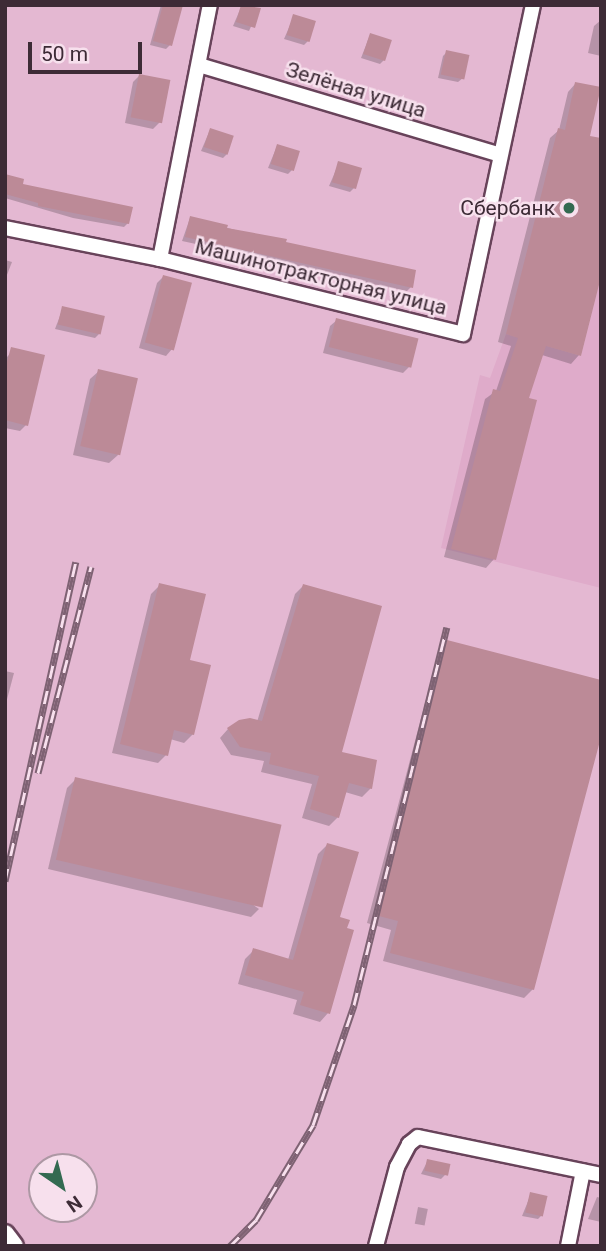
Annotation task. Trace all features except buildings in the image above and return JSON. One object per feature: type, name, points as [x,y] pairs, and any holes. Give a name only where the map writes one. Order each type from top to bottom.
[{"type":"street","points":[[160,259],[211,5]]},
{"type":"street","name":"Машинотракторная улица","points":[[5,228],[160,259],[463,334],[533,5]]},
{"type":"street","name":"Зелёная улица","points":[[199,65],[500,155]]},
{"type":"street","points":[[376,1246],[397,1167],[409,1144],[418,1137],[601,1175]]},
{"type":"street","points":[[568,1246],[583,1171]]},
{"type":"street","points":[[5,1234],[14,1246]]},
{"type":"shaded area","points":[[601,277],[601,588],[441,548],[480,375],[490,378],[506,334],[581,356]]},
{"type":"railway","points":[[5,881],[76,562]]},
{"type":"railway","points":[[38,773],[91,567]]},
{"type":"railway","points":[[230,1246],[256,1220],[313,1125],[354,1005],[447,627]]},
{"type":"place","name":"Сбербанк","points":[[569,208]]}]
